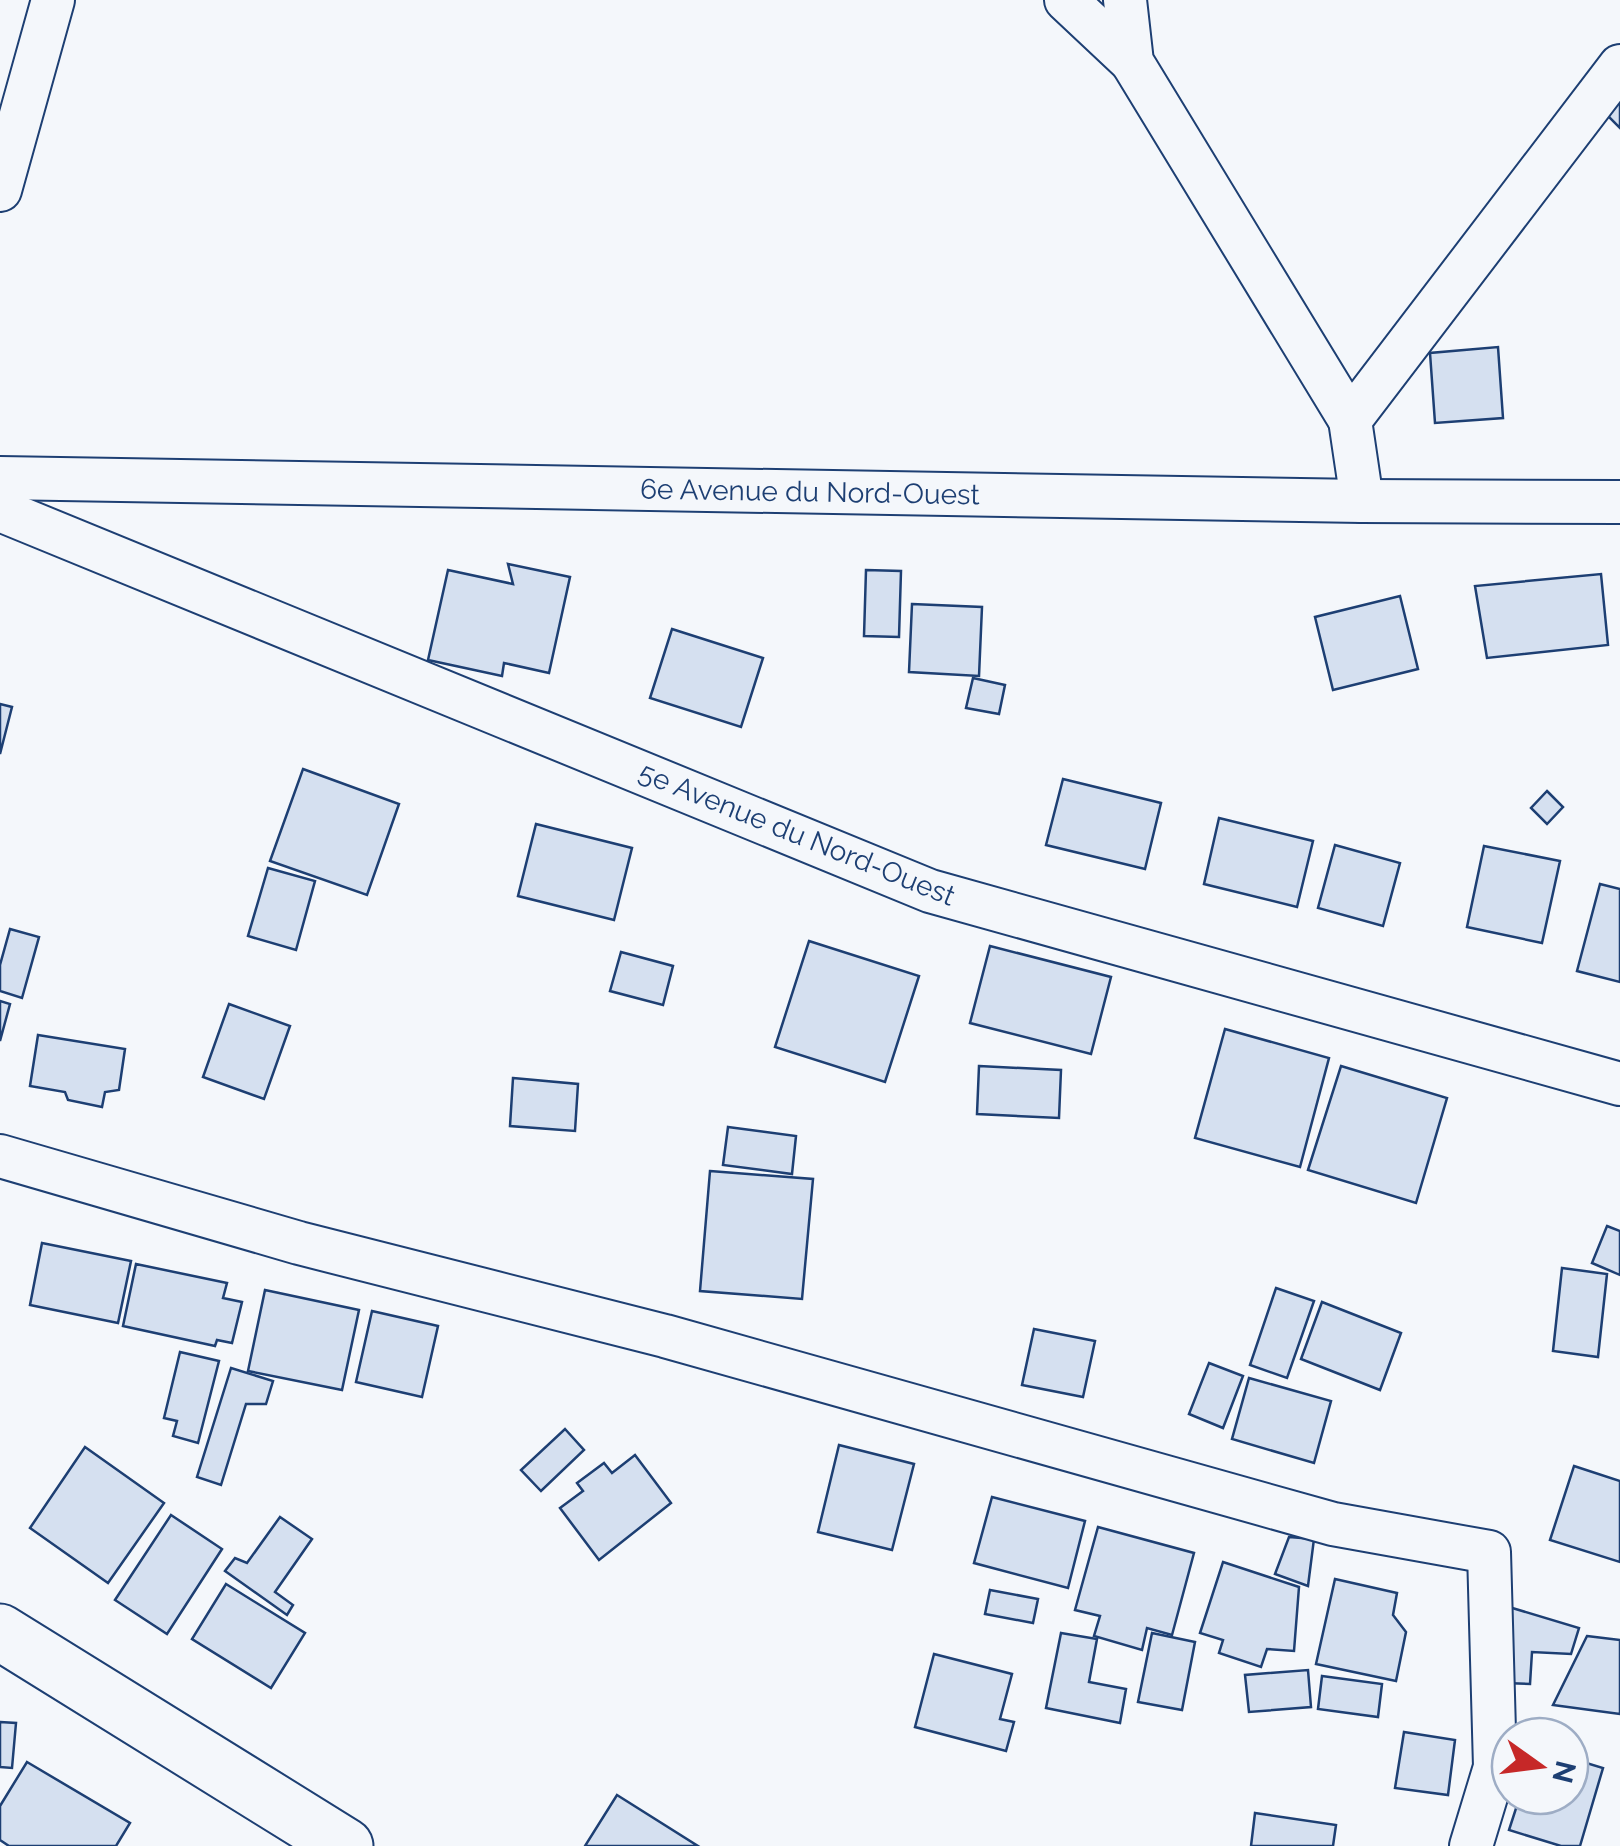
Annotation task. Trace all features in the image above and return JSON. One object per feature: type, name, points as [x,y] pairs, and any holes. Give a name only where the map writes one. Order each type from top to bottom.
[{"type":"highway","points":[[0,1632],[345,1846]]},
{"type":"street","points":[[0,190],[54,0]]},
{"type":"street","points":[[1066,0],[1132,62],[1350,420],[1362,502]]},
{"type":"street","points":[[1126,0],[1132,62]]},
{"type":"street","points":[[1350,420],[1620,66]]},
{"type":"street","name":"6e Avenue du Nord-Ouest","points":[[0,478],[1362,502],[1620,502]]},
{"type":"street","name":"5e Avenue du Nord-Ouest","points":[[0,510],[930,891],[1620,1084]]},
{"type":"street","points":[[0,1156],[299,1243],[665,1336],[1333,1524],[1489,1552],[1495,1767],[1471,1846]]},
{"type":"building","points":[[1620,97],[1620,128],[1605,113]]},
{"type":"building","points":[[1498,347],[1503,418],[1435,423],[1430,353]]},
{"type":"building","points":[[508,564],[570,577],[549,673],[504,663],[502,676],[428,660],[448,570],[513,584]]},
{"type":"building","points":[[866,570],[901,571],[899,637],[864,636]]},
{"type":"building","points":[[1601,574],[1608,645],[1487,658],[1475,586]]},
{"type":"building","points":[[1400,596],[1418,669],[1333,690],[1315,617]]},
{"type":"building","points":[[912,604],[982,607],[979,676],[909,672]]},
{"type":"building","points":[[672,629],[763,658],[741,727],[650,698]]},
{"type":"building","points":[[973,678],[1005,685],[999,714],[966,708]]},
{"type":"building","points":[[0,704],[12,707],[0,754]]},
{"type":"building","points":[[303,769],[399,804],[367,895],[270,861]]},
{"type":"building","points":[[1063,779],[1161,803],[1145,869],[1046,845]]},
{"type":"building","points":[[1547,791],[1563,807],[1547,824],[1531,808]]},
{"type":"building","points":[[1219,818],[1313,841],[1297,907],[1204,884]]},
{"type":"building","points":[[536,824],[632,848],[614,920],[518,896]]},
{"type":"building","points":[[1335,845],[1400,863],[1383,926],[1318,908]]},
{"type":"building","points":[[1484,846],[1560,861],[1542,943],[1467,927]]},
{"type":"building","points":[[268,868],[315,881],[296,950],[248,936]]},
{"type":"building","points":[[1600,884],[1620,889],[1620,982],[1577,971]]},
{"type":"building","points":[[10,929],[39,937],[22,998],[0,991],[0,965]]},
{"type":"building","points":[[809,941],[919,976],[885,1082],[775,1047]]},
{"type":"building","points":[[990,946],[1111,977],[1091,1054],[970,1023]]},
{"type":"building","points":[[621,952],[673,966],[663,1005],[610,991]]},
{"type":"building","points":[[0,1001],[10,1004],[0,1041]]},
{"type":"building","points":[[229,1004],[290,1026],[264,1099],[203,1077]]},
{"type":"building","points":[[1225,1029],[1329,1058],[1300,1167],[1195,1138]]},
{"type":"building","points":[[38,1035],[125,1049],[119,1090],[105,1092],[102,1107],[68,1100],[65,1092],[30,1086]]},
{"type":"building","points":[[979,1066],[1061,1070],[1059,1118],[977,1114]]},
{"type":"building","points":[[1341,1066],[1447,1098],[1416,1203],[1308,1170]]},
{"type":"building","points":[[513,1078],[578,1084],[575,1131],[510,1126]]},
{"type":"building","points":[[728,1127],[796,1136],[792,1174],[723,1165]]},
{"type":"building","points":[[710,1171],[813,1179],[802,1299],[700,1291]]},
{"type":"building","points":[[1607,1226],[1620,1231],[1620,1275],[1592,1263]]},
{"type":"building","points":[[42,1243],[131,1261],[118,1323],[30,1305]]},
{"type":"building","points":[[136,1264],[227,1283],[223,1298],[242,1302],[232,1343],[217,1340],[215,1346],[123,1326]]},
{"type":"building","points":[[1562,1268],[1607,1274],[1598,1357],[1553,1351]]},
{"type":"building","points":[[1276,1288],[1314,1301],[1287,1378],[1250,1365]]},
{"type":"building","points":[[265,1290],[359,1310],[342,1390],[248,1371]]},
{"type":"building","points":[[1322,1302],[1401,1333],[1380,1390],[1301,1359]]},
{"type":"building","points":[[372,1311],[438,1326],[422,1397],[356,1382]]},
{"type":"building","points":[[1034,1329],[1095,1341],[1083,1397],[1022,1385]]},
{"type":"building","points":[[180,1352],[219,1361],[198,1443],[173,1436],[177,1421],[164,1418]]},
{"type":"building","points":[[1209,1363],[1243,1376],[1223,1428],[1189,1414]]},
{"type":"building","points":[[231,1368],[273,1381],[266,1404],[246,1404],[221,1485],[197,1477]]},
{"type":"building","points":[[1249,1378],[1331,1401],[1314,1463],[1232,1439]]},
{"type":"building","points":[[565,1429],[584,1450],[541,1491],[521,1470]]},
{"type":"building","points":[[839,1445],[914,1464],[892,1550],[818,1532]]},
{"type":"building","points":[[85,1447],[164,1503],[108,1583],[30,1528]]},
{"type":"building","points":[[635,1455],[671,1503],[599,1560],[560,1508],[583,1491],[577,1483],[604,1463],[612,1473]]},
{"type":"building","points":[[1574,1466],[1620,1481],[1620,1562],[1550,1540]]},
{"type":"building","points":[[992,1497],[1085,1521],[1068,1588],[974,1563]]},
{"type":"building","points":[[171,1515],[222,1549],[167,1634],[115,1600]]},
{"type":"building","points":[[280,1517],[312,1539],[275,1592],[293,1605],[287,1615],[225,1571],[235,1558],[247,1563]]},
{"type":"building","points":[[1098,1527],[1194,1553],[1172,1635],[1147,1628],[1142,1650],[1094,1636],[1100,1616],[1075,1610]]},
{"type":"building","points":[[1289,1537],[1314,1539],[1308,1586],[1275,1574]]},
{"type":"building","points":[[1223,1562],[1299,1587],[1294,1651],[1267,1649],[1261,1667],[1219,1653],[1223,1640],[1200,1633]]},
{"type":"building","points":[[1335,1579],[1397,1593],[1393,1615],[1406,1632],[1396,1681],[1316,1664]]},
{"type":"building","points":[[226,1584],[305,1633],[271,1688],[192,1639]]},
{"type":"building","points":[[990,1590],[1038,1599],[1033,1623],[985,1614]]},
{"type":"building","points":[[1509,1607],[1579,1628],[1571,1654],[1532,1652],[1530,1684],[1504,1683]]},
{"type":"building","points":[[1061,1633],[1097,1639],[1089,1682],[1126,1689],[1120,1723],[1046,1708]]},
{"type":"building","points":[[1152,1633],[1195,1642],[1182,1710],[1138,1702]]},
{"type":"building","points":[[1587,1636],[1620,1640],[1620,1714],[1553,1705]]},
{"type":"building","points":[[934,1654],[1012,1674],[1000,1719],[1014,1722],[1006,1751],[915,1727]]},
{"type":"building","points":[[1308,1670],[1311,1707],[1249,1712],[1245,1675]]},
{"type":"building","points":[[1322,1676],[1382,1684],[1378,1717],[1318,1709]]},
{"type":"building","points":[[0,1722],[16,1723],[12,1768],[0,1767]]},
{"type":"building","points":[[1404,1732],[1455,1740],[1448,1795],[1395,1788]]},
{"type":"building","points":[[27,1762],[130,1823],[116,1846],[9,1846],[0,1840],[0,1806]]},
{"type":"building","points":[[1590,1764],[1603,1768],[1590,1812]]},
{"type":"building","points":[[617,1795],[698,1846],[585,1846]]},
{"type":"building","points":[[1255,1813],[1336,1825],[1333,1846],[1251,1846]]},
{"type":"building","points":[[1514,1816],[1589,1816],[1580,1846],[1561,1846],[1509,1830]]}]
